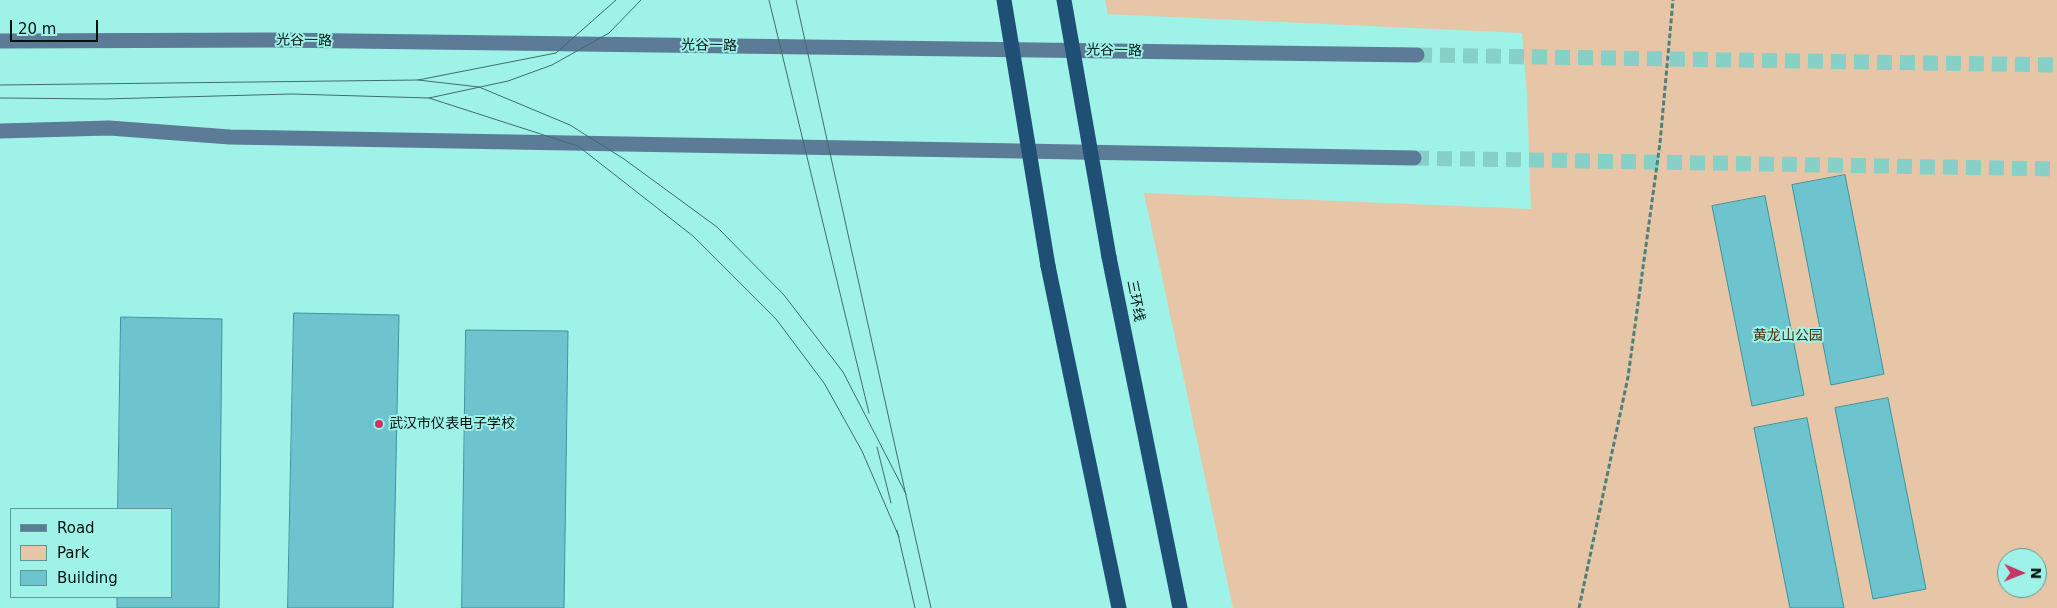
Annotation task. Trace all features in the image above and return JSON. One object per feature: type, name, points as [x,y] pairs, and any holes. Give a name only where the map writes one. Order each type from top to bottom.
[{"type":"highway","points":[[1004,0],[1048,266],[1119,608]]},
{"type":"highway","name":"三环线","points":[[1064,0],[1109,257],[1180,608]]},
{"type":"main road","name":"光谷一路","points":[[0,41],[276,40],[1417,55]]},
{"type":"main road","points":[[0,131],[109,128],[240,137],[1414,158]]},
{"type":"path","points":[[1579,608],[1628,377],[1660,143],[1673,0]]},
{"type":"green space","name":"黄龙山公园","points":[[1105,0],[2057,0],[2057,608],[1233,608],[1144,193],[1531,209],[1527,94],[1522,33],[1108,14]]},
{"type":"building","points":[[1845,175],[1884,374],[1831,385],[1792,185]]},
{"type":"building","points":[[1765,196],[1804,395],[1752,406],[1712,206]]},
{"type":"building","points":[[294,313],[399,315],[393,608],[288,608]]},
{"type":"building","points":[[121,317],[222,319],[219,608],[117,608],[117,598],[172,598],[172,508],[118,508]]},
{"type":"building","points":[[466,330],[568,331],[564,608],[462,608]]},
{"type":"building","points":[[1888,398],[1926,589],[1873,599],[1835,408]]},
{"type":"building","points":[[1807,418],[1844,608],[1790,608],[1754,428]]},
{"type":"tunnel","points":[[1417,55],[2057,65]]},
{"type":"tunnel","points":[[1414,158],[2057,169]]},
{"type":"tram line","points":[[0,85],[418,80],[556,53],[616,0]]},
{"type":"tram line","points":[[0,98],[104,99],[292,94],[429,98],[508,81],[552,65],[609,33],[641,0]]},
{"type":"tram line","points":[[769,0],[869,413]]},
{"type":"tram line","points":[[796,0],[931,608]]},
{"type":"tram line","points":[[418,80],[479,87],[570,125],[624,159],[717,227],[784,295],[843,372],[906,494]]},
{"type":"tram line","points":[[429,98],[578,146],[693,236],[776,319],[824,383],[862,451],[899,537]]},
{"type":"tram line","points":[[877,447],[891,503]]},
{"type":"tram line","points":[[897,530],[915,608]]},
{"type":"place","name":"武汉市仪表电子学校","points":[[379,424]]}]
